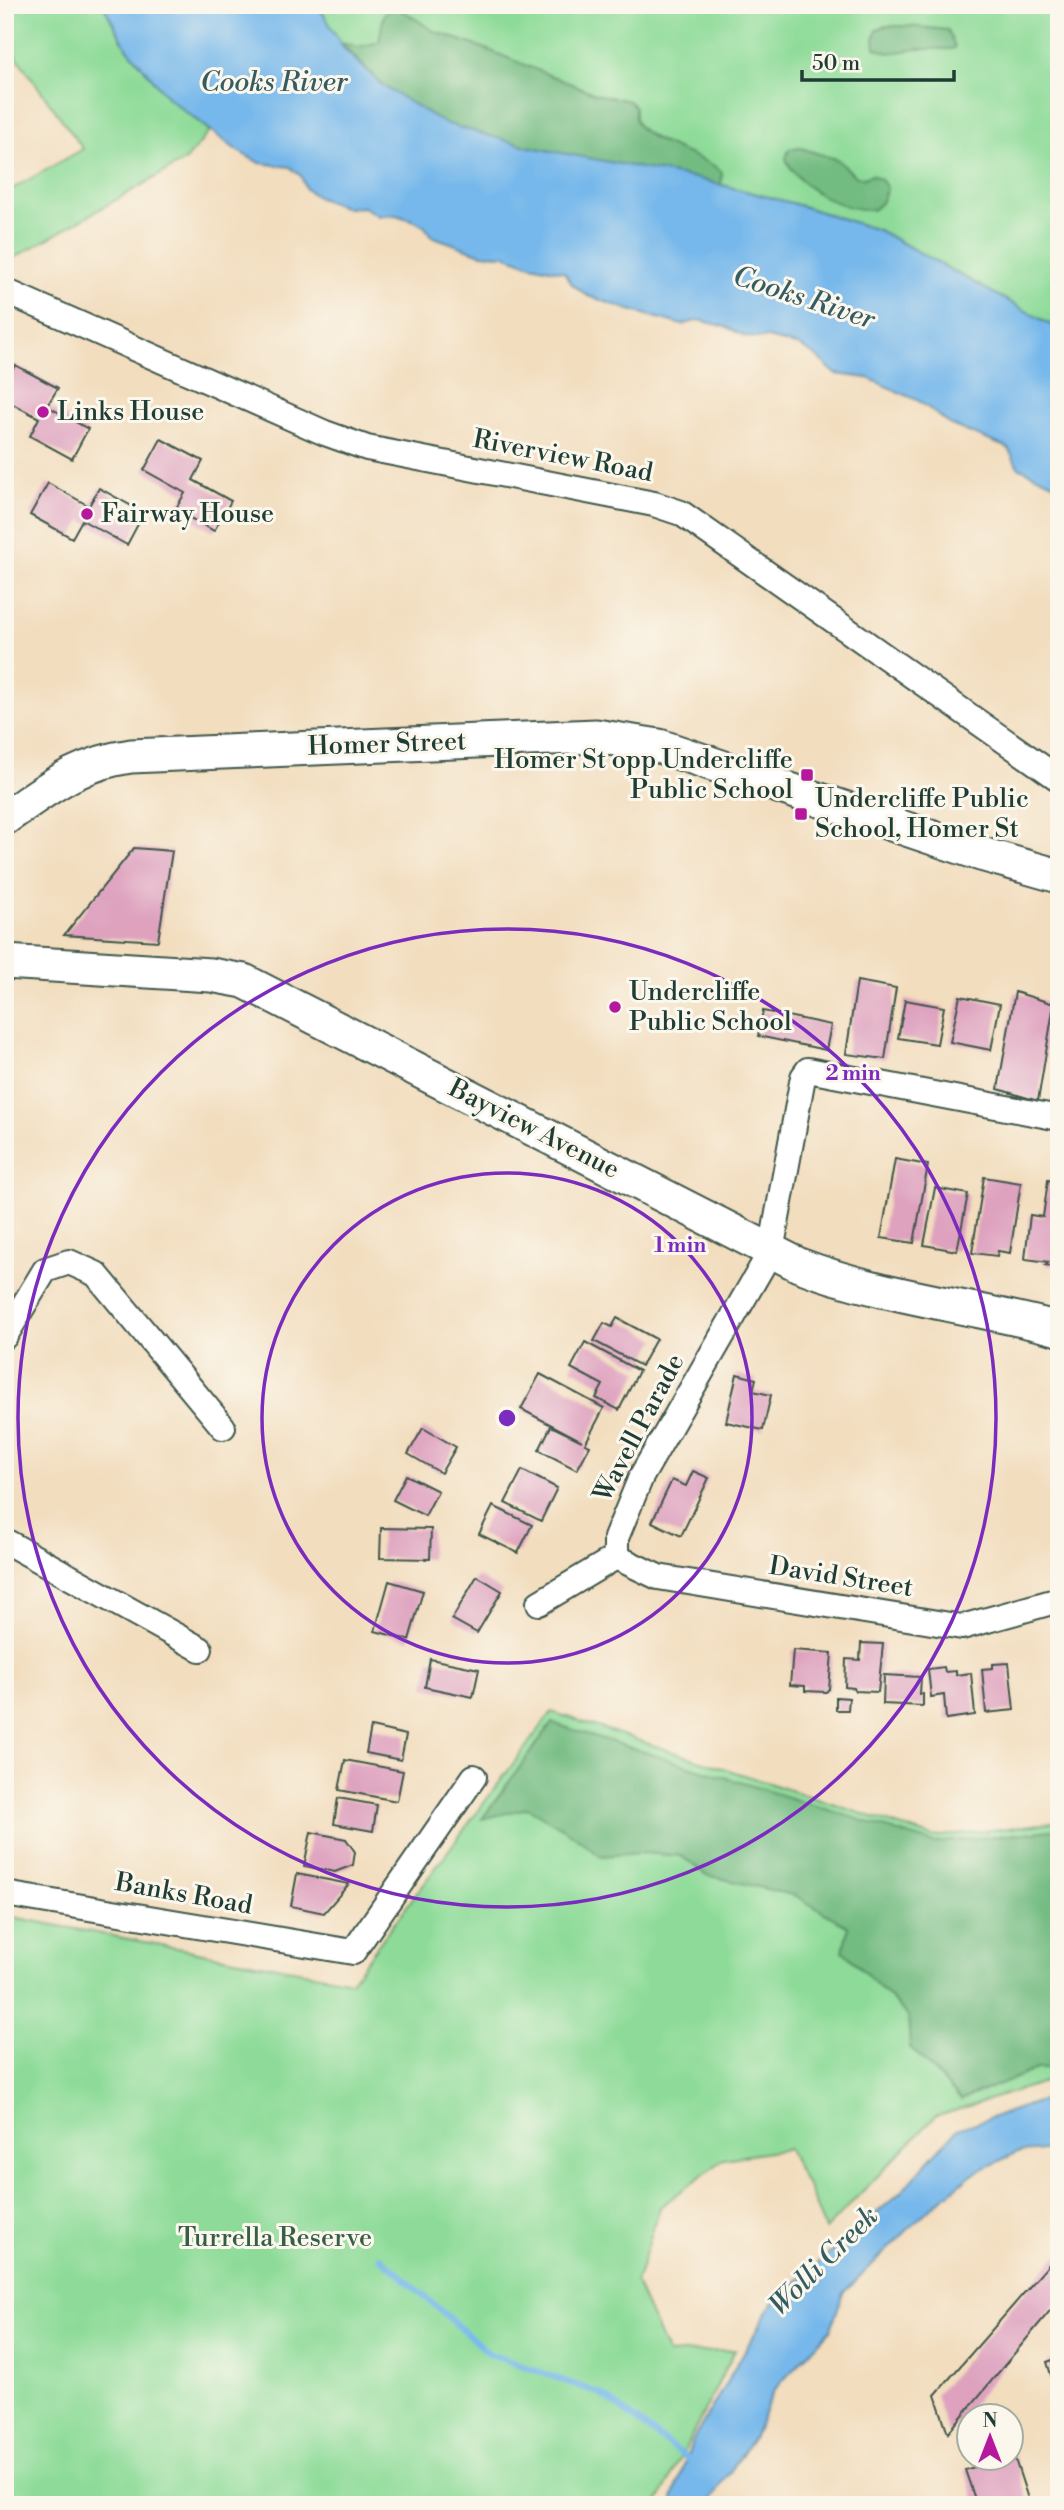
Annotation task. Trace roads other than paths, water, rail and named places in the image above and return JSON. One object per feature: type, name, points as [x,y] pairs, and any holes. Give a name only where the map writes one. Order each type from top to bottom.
[{"type":"main road","name":"Homer Street","points":[[5,818],[90,764],[131,755],[596,736],[659,746],[981,854],[1059,876]]},
{"type":"main road","name":"Bayview Avenue","points":[[5,962],[211,975],[244,981],[771,1251],[832,1278],[1059,1329]]},
{"type":"street","name":"Riverview Road","points":[[5,291],[325,433],[367,448],[654,504],[681,513],[1059,779]]},
{"type":"street","name":"Wavell Parade","points":[[616,1557],[616,1538],[641,1477],[771,1251],[803,1077],[808,1070],[1059,1118]]},
{"type":"street","points":[[5,1336],[45,1270],[69,1262],[96,1274],[223,1427]]},
{"type":"street","points":[[5,1541],[200,1649]]},
{"type":"street","name":"David Street","points":[[616,1557],[657,1577],[962,1627],[1059,1600]]},
{"type":"street","points":[[539,1603],[616,1557]]},
{"type":"street","name":"Banks Road","points":[[5,1894],[353,1952],[474,1777]]},
{"type":"water","name":"Cooks River","points":[[103,5],[318,5],[344,49],[383,86],[444,123],[530,147],[695,178],[795,204],[878,230],[1059,329],[1059,486],[1018,467],[1008,448],[951,425],[919,401],[868,378],[836,374],[800,346],[767,338],[746,337],[727,327],[699,320],[682,325],[630,310],[588,296],[572,284],[564,272],[531,265],[505,255],[481,254],[431,236],[425,227],[415,221],[396,215],[379,216],[363,207],[347,208],[319,198],[306,189],[301,176],[290,167],[260,163],[239,152],[168,98],[125,45]]},
{"type":"water","name":"Wolli Creek","points":[[1059,2095],[1059,2148],[1016,2153],[972,2174],[927,2211],[843,2293],[831,2329],[774,2390],[754,2436],[708,2505],[671,2505],[692,2442],[773,2302],[900,2193],[957,2129]]},
{"type":"waterway","points":[[380,2257],[490,2354],[601,2394],[693,2463]]},
{"type":"place","name":"Links House","points":[[43,412]]},
{"type":"place","name":"Fairway House","points":[[87,514]]},
{"type":"place","name":"Homer St opp Undercliffe Public School","points":[[807,775]]},
{"type":"place","name":"Undercliffe Public School, Homer St","points":[[801,814]]},
{"type":"place","name":"Undercliffe Public School","points":[[615,1007]]},
{"type":"park label","name":"Turrella Reserve","points":[[275,2238]]}]
